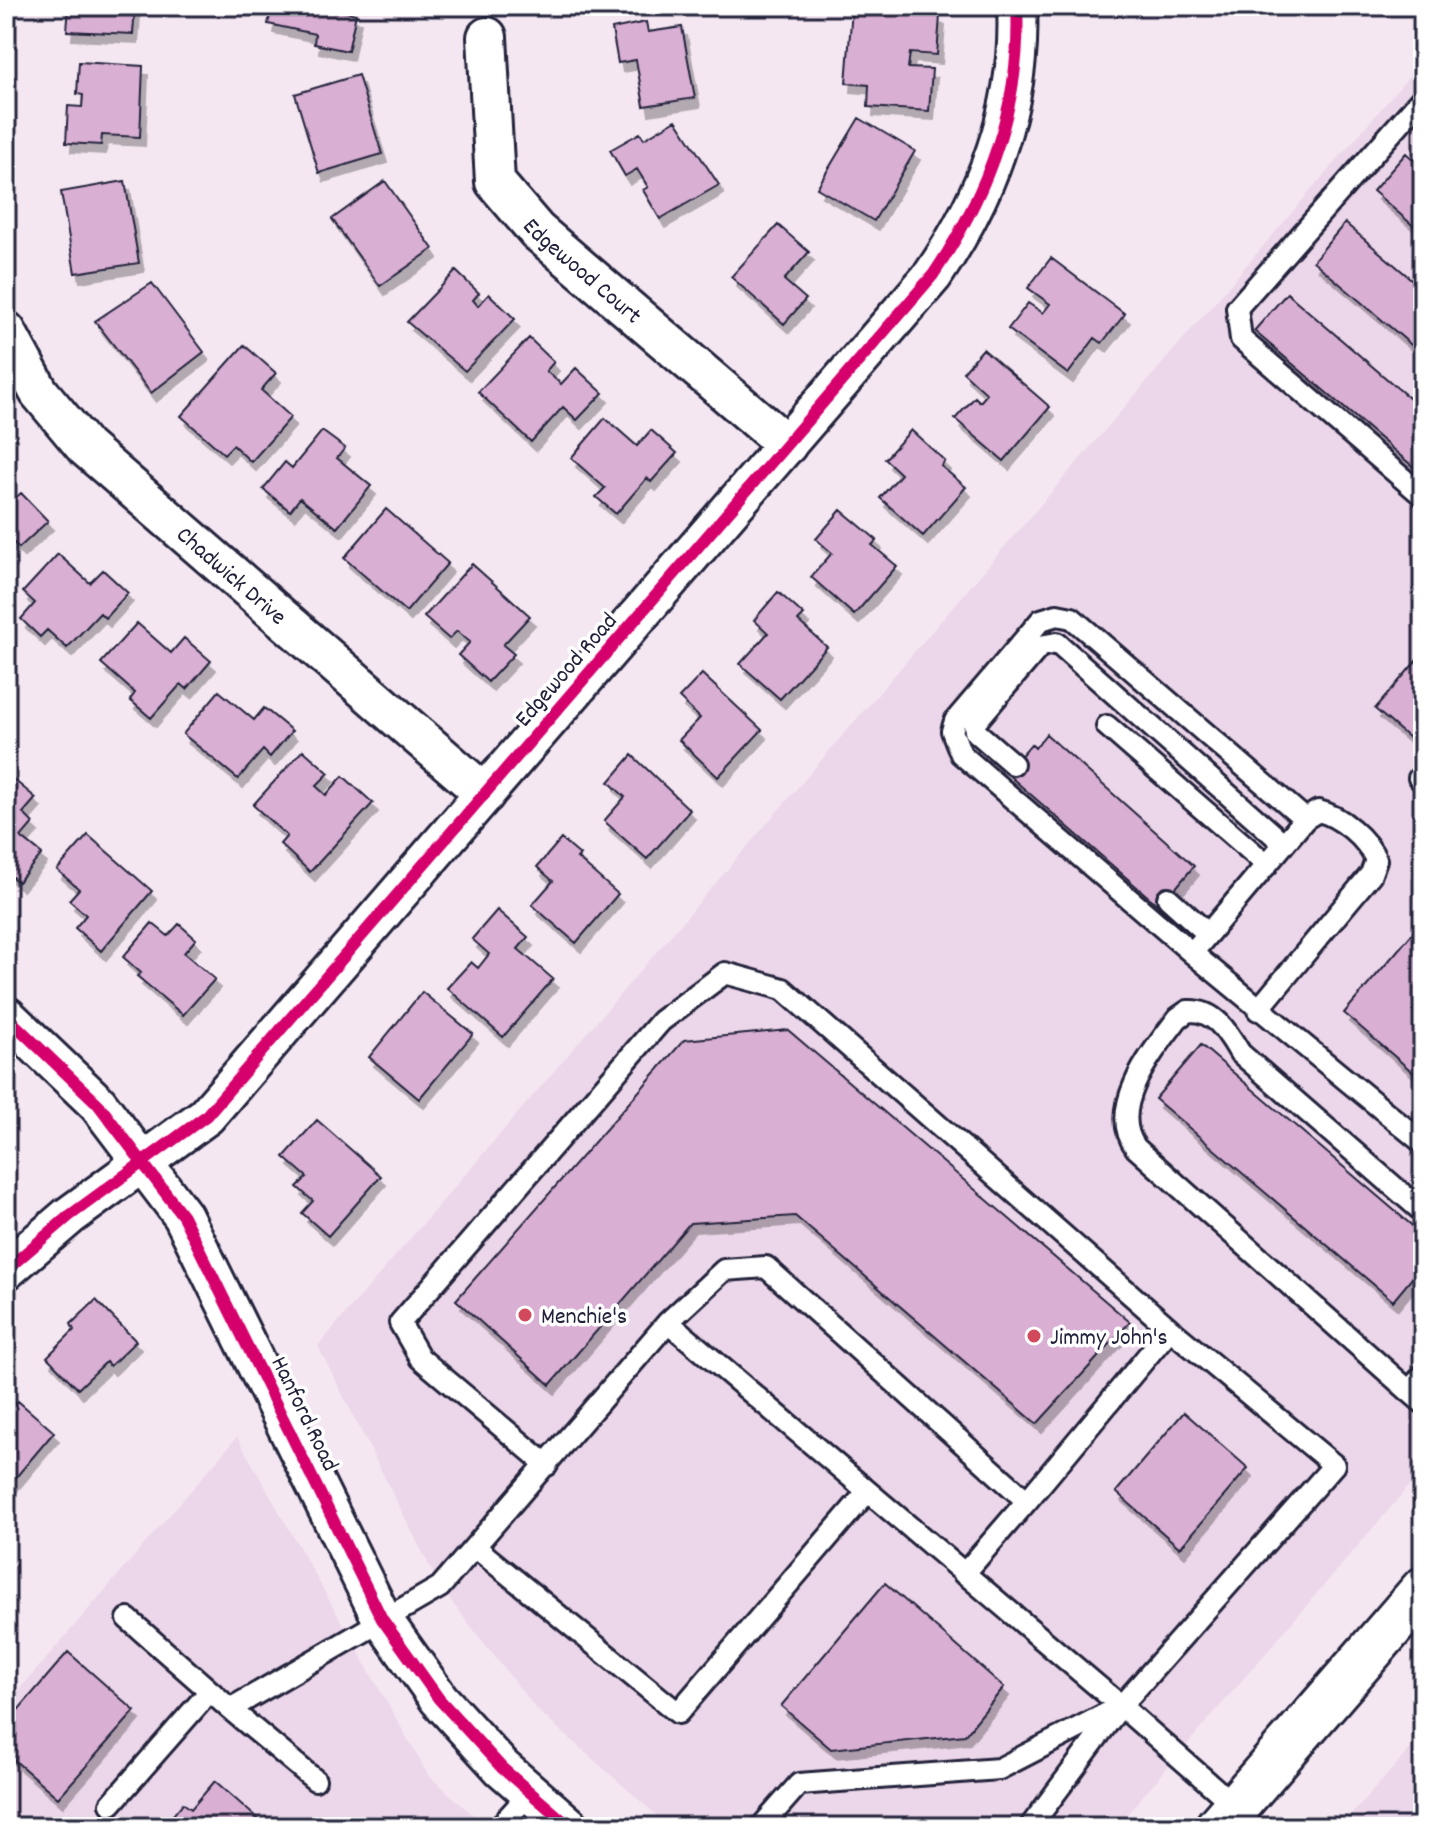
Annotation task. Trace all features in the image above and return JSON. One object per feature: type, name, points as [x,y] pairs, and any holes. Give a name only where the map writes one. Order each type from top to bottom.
[{"type":"main road","points":[[1235,1820],[1423,1590]]},
{"type":"street","name":"Edgewood Road","points":[[6,1270],[69,1216],[206,1116],[933,275],[962,233],[984,187],[1005,126],[1016,63],[1017,6]]},
{"type":"street","name":"Edgewood Court","points":[[487,37],[495,182],[537,231],[787,445]]},
{"type":"street","name":"Chadwick Drive","points":[[6,331],[39,392],[85,447],[485,794]]},
{"type":"street","name":"Hanford Road","points":[[6,1016],[98,1104],[183,1216],[382,1619],[439,1699],[502,1768],[570,1827]]},
{"type":"lane","points":[[1423,97],[1237,308],[1241,339],[1423,496]]},
{"type":"lane","points":[[1305,819],[1072,618],[1057,615],[1041,620],[955,721],[952,731],[961,754],[1258,1010],[1423,1143]]},
{"type":"lane","points":[[1013,764],[975,731],[974,724],[1040,646],[1057,643],[1284,844]]},
{"type":"lane","points":[[1107,726],[1267,865]]},
{"type":"lane","points":[[1192,953],[1305,819],[1318,811],[1332,814],[1370,847],[1376,860],[1371,874],[1258,1010]]},
{"type":"lane","points":[[1168,898],[1208,934]]},
{"type":"lane","points":[[547,1465],[420,1358],[400,1323],[661,1021],[725,973],[783,989],[1170,1329],[1334,1465],[1121,1706],[1030,1827]]},
{"type":"lane","points":[[1418,1390],[1136,1148],[1127,1136],[1125,1123],[1134,1086],[1178,1018],[1188,1011],[1210,1015],[1226,1031],[1240,1053],[1423,1212]]},
{"type":"lane","points":[[230,1709],[440,1587],[668,1322],[724,1270],[766,1267],[1027,1501]]},
{"type":"lane","points":[[668,1322],[1121,1706],[1235,1820]]},
{"type":"lane","points":[[964,1574],[1170,1329]]},
{"type":"lane","points":[[475,1547],[678,1713],[867,1492]]},
{"type":"lane","points":[[128,1619],[315,1780]]},
{"type":"lane","points":[[111,1804],[210,1691]]},
{"type":"lane","points":[[761,1827],[799,1784],[999,1769],[1121,1706]]},
{"type":"lane","points":[[499,1827],[530,1793]]},
{"type":"shaded area","points":[[1423,60],[1423,1470],[1116,1827],[670,1827],[536,1709],[440,1587],[318,1346]]},
{"type":"shaded area","points":[[237,1437],[428,1775],[487,1827],[6,1827],[6,1705]]},
{"type":"shaded area","points":[[1423,1735],[1423,1827],[1340,1827]]},
{"type":"building","points":[[69,6],[135,6],[133,34],[67,31]]},
{"type":"building","points":[[272,6],[338,6],[337,10],[356,14],[348,51],[314,44],[315,34],[268,24]]},
{"type":"building","points":[[852,9],[940,16],[937,55],[910,53],[908,68],[932,69],[929,111],[868,107],[869,85],[846,83]]},
{"type":"building","points":[[646,22],[648,32],[682,27],[695,98],[644,106],[636,60],[618,63],[612,29]]},
{"type":"building","points":[[79,62],[143,66],[140,137],[102,135],[101,145],[66,143],[68,106],[82,107],[83,95],[77,94]]},
{"type":"building","points":[[358,75],[382,154],[319,173],[295,94]]},
{"type":"building","points":[[859,118],[915,151],[874,221],[817,188]]},
{"type":"building","points":[[676,120],[719,185],[660,219],[643,190],[648,187],[637,169],[625,176],[610,150],[640,133],[644,139]]},
{"type":"building","points":[[1406,153],[1423,168],[1423,234],[1373,191]]},
{"type":"building","points":[[125,181],[139,263],[75,273],[61,192]]},
{"type":"building","points":[[385,181],[433,249],[380,286],[332,219]]},
{"type":"building","points":[[1345,223],[1423,289],[1423,355],[1313,261]]},
{"type":"building","points":[[778,225],[809,252],[784,280],[806,299],[784,324],[731,277]]},
{"type":"building","points":[[1051,258],[1125,314],[1102,343],[1095,338],[1068,374],[1008,329],[1028,303],[1043,313],[1050,304],[1028,288]]},
{"type":"building","points":[[456,271],[479,293],[473,300],[478,306],[489,294],[515,319],[465,371],[407,322]]},
{"type":"building","points":[[152,283],[204,352],[151,393],[95,321]]},
{"type":"building","points":[[1287,293],[1423,410],[1423,475],[1254,331]]},
{"type":"building","points":[[529,338],[554,362],[546,371],[561,384],[576,368],[603,393],[577,420],[563,407],[531,442],[478,392]]},
{"type":"building","points":[[244,345],[276,373],[261,390],[291,417],[251,462],[233,445],[224,454],[181,416]]},
{"type":"building","points":[[983,349],[1050,407],[1004,461],[955,419],[975,397],[980,402],[987,394],[963,372]]},
{"type":"building","points":[[605,418],[637,446],[651,430],[677,453],[651,482],[647,478],[616,514],[596,497],[605,488],[571,458]]},
{"type":"building","points":[[911,430],[945,461],[941,466],[966,487],[923,536],[880,498],[901,474],[885,459]]},
{"type":"building","points":[[322,431],[345,448],[337,458],[371,486],[337,528],[300,498],[290,511],[263,489],[285,462],[292,468]]},
{"type":"building","points":[[21,493],[48,521],[19,548],[12,541],[6,546],[6,502],[8,504]]},
{"type":"building","points":[[386,509],[448,563],[406,612],[344,558]]},
{"type":"building","points":[[841,510],[877,540],[872,545],[897,566],[854,615],[811,577],[832,553],[816,539]]},
{"type":"building","points":[[58,554],[90,583],[103,570],[128,593],[105,618],[100,613],[67,648],[47,630],[40,637],[21,619],[35,603],[23,592]]},
{"type":"building","points":[[472,564],[530,616],[503,645],[514,654],[488,682],[458,655],[470,642],[457,631],[449,639],[424,617]]},
{"type":"building","points":[[778,592],[804,615],[798,621],[827,647],[780,699],[740,664],[768,633],[754,620]]},
{"type":"building","points":[[137,623],[171,653],[184,638],[211,661],[187,689],[181,684],[151,718],[130,700],[135,693],[101,663]]},
{"type":"building","points":[[1423,653],[1423,750],[1375,709]]},
{"type":"building","points":[[702,674],[762,730],[718,777],[679,740],[700,718],[679,698]]},
{"type":"building","points":[[219,691],[254,720],[264,708],[292,731],[270,757],[263,750],[238,779],[183,734]]},
{"type":"building","points":[[1046,734],[1194,866],[1160,907],[1006,773],[1031,744],[1035,748]]},
{"type":"building","points":[[303,750],[329,773],[316,786],[326,795],[343,776],[373,803],[310,872],[280,844],[287,836],[253,805]]},
{"type":"building","points":[[632,755],[690,810],[647,859],[604,821],[625,797],[609,782]]},
{"type":"building","points":[[8,775],[36,798],[23,813],[33,823],[21,837],[42,854],[18,882],[6,872]]},
{"type":"building","points":[[88,835],[152,891],[101,951],[75,928],[86,915],[69,900],[79,889],[57,870]]},
{"type":"building","points":[[561,839],[580,855],[577,858],[618,894],[576,943],[532,905],[553,881],[537,867]]},
{"type":"building","points":[[497,910],[528,937],[518,949],[553,979],[503,1037],[447,988],[471,962],[478,968],[489,954],[472,939]]},
{"type":"building","points":[[1423,921],[1423,1081],[1344,1013]]},
{"type":"building","points":[[152,923],[168,936],[179,924],[196,939],[184,953],[215,979],[183,1015],[137,976],[141,973],[123,957]]},
{"type":"building","points":[[422,992],[473,1034],[419,1099],[369,1057]]},
{"type":"building","points":[[788,1030],[1130,1322],[1037,1424],[795,1216],[690,1223],[550,1385],[456,1300],[684,1040]]},
{"type":"building","points":[[1201,1045],[1423,1235],[1423,1265],[1393,1301],[1155,1099]]},
{"type":"building","points":[[317,1120],[381,1176],[328,1236],[302,1213],[313,1201],[297,1187],[307,1177],[284,1157]]},
{"type":"building","points":[[96,1300],[136,1341],[110,1366],[106,1362],[78,1389],[47,1357],[74,1330],[71,1324]]},
{"type":"building","points":[[18,1401],[54,1432],[7,1488],[6,1414]]},
{"type":"building","points":[[1184,1412],[1248,1468],[1180,1548],[1116,1492]]},
{"type":"building","points":[[885,1583],[1004,1687],[965,1735],[831,1749],[781,1706]]},
{"type":"building","points":[[68,1652],[135,1711],[58,1798],[6,1753],[6,1724]]},
{"type":"building","points":[[215,1781],[267,1827],[163,1827],[183,1803],[191,1809]]},
{"type":"cycle path","points":[[6,1270],[69,1216],[206,1116],[933,275],[970,213],[997,148],[1014,79],[1017,6]]},
{"type":"cycle path","points":[[6,1016],[98,1104],[183,1216],[382,1619],[439,1699],[502,1768],[570,1827]]},
{"type":"place","name":"Menchie's","points":[[525,1315]]},
{"type":"place","name":"Jimmy John's","points":[[1034,1336]]}]
